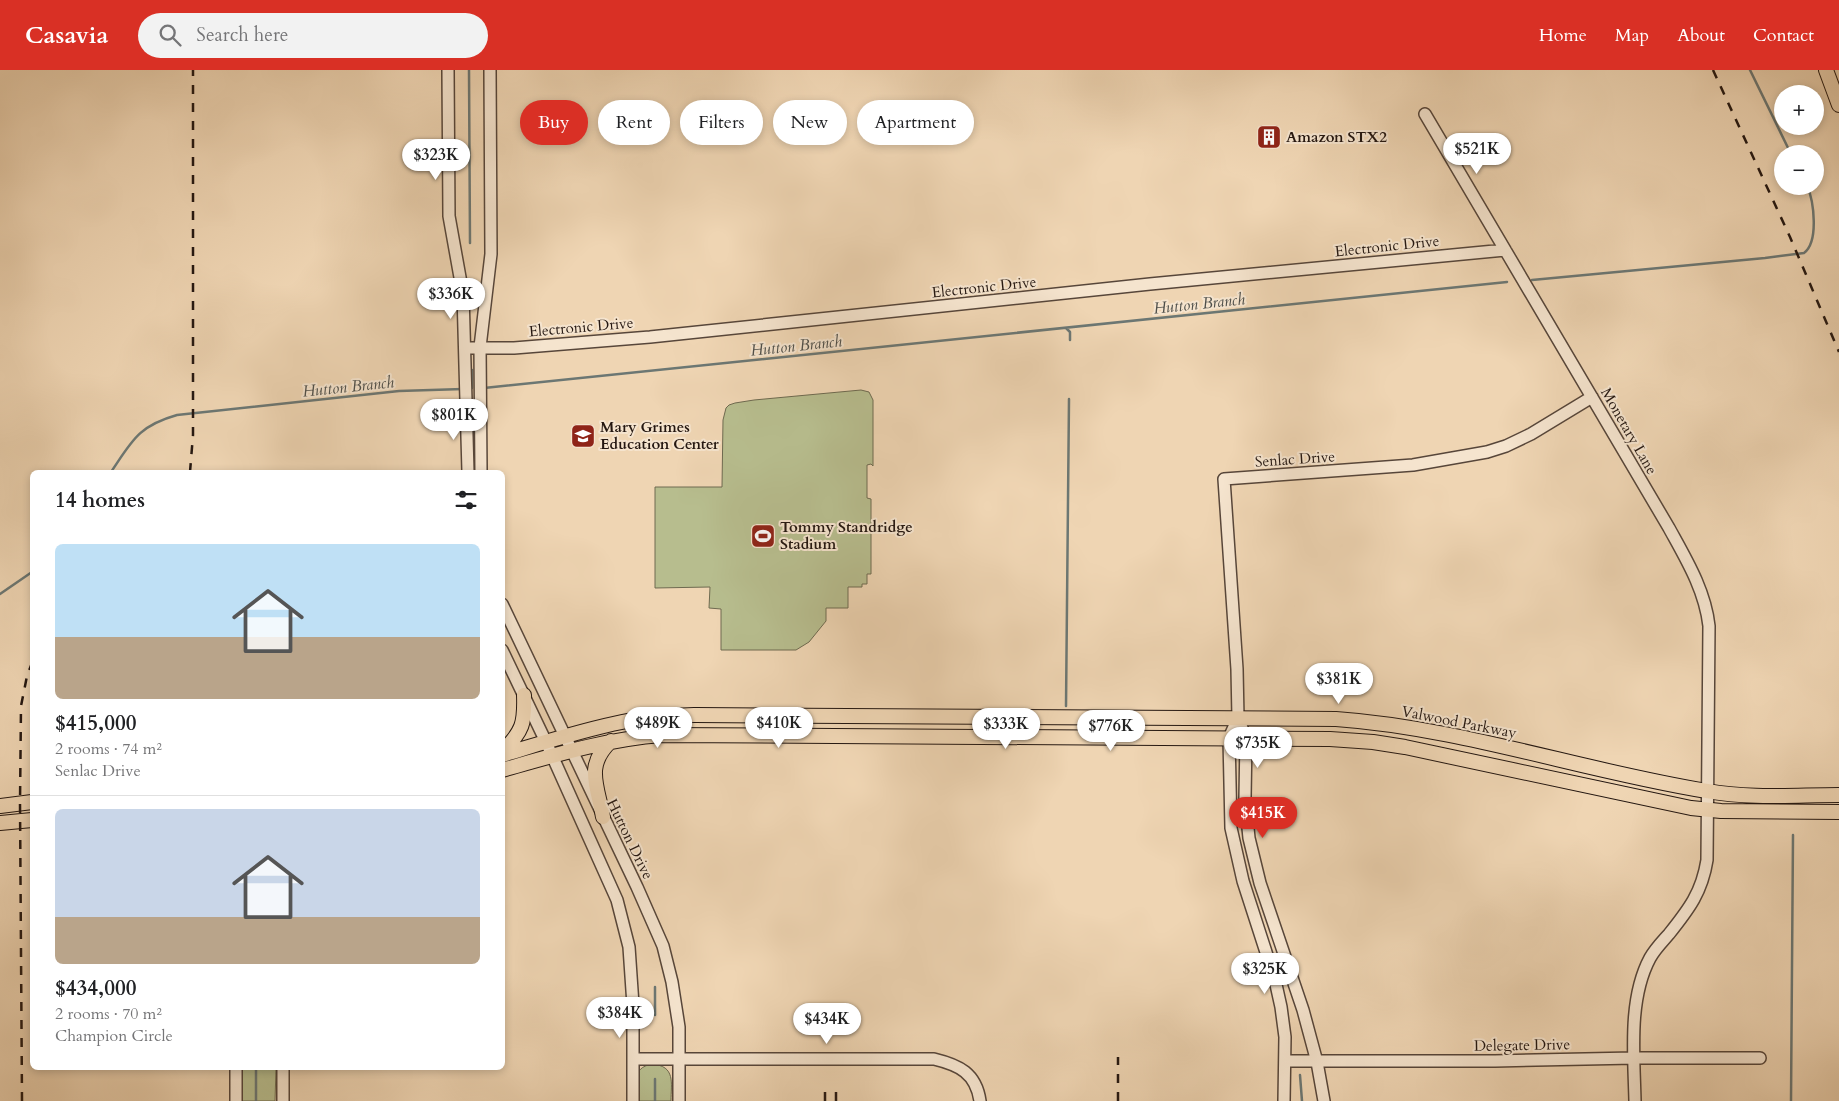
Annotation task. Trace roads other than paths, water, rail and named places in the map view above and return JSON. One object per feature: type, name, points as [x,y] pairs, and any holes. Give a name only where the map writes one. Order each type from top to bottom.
[{"type":"main road","points":[[1826,70],[1839,105]]},
{"type":"main road","points":[[505,750],[522,728],[524,694]]},
{"type":"main road","points":[[816,715],[817,735]]},
{"type":"main road","name":"Valwood Parkway","points":[[505,753],[624,722],[664,716],[816,715],[1336,719],[1375,723],[1475,740],[1707,791],[1756,796],[1839,795]]},
{"type":"main road","points":[[1052,717],[1052,736]]},
{"type":"main road","points":[[1373,742],[1375,723]]},
{"type":"main road","points":[[505,769],[552,755],[611,741],[662,735],[1330,739],[1373,742],[1405,747],[1675,806],[1706,810],[1839,812]]},
{"type":"main road","points":[[603,817],[601,803],[595,788],[594,772],[596,760],[604,747],[611,741]]},
{"type":"main road","points":[[1536,775],[1540,755]]},
{"type":"main road","points":[[1819,795],[1819,812]]},
{"type":"main road","points":[[0,806],[30,802]]},
{"type":"main road","points":[[0,823],[30,820]]},
{"type":"street","points":[[448,70],[449,216],[463,294],[468,470]]},
{"type":"street","points":[[481,470],[480,347],[491,254],[490,70]]},
{"type":"street","name":"Monetary Lane","points":[[1426,114],[1669,528],[1694,576],[1707,608],[1709,626],[1707,853],[1702,881],[1692,904],[1654,952],[1644,973],[1636,1004],[1635,1101]]},
{"type":"street","name":"Electronic Drive","points":[[465,348],[514,348],[660,336],[1150,284],[1505,250]]},
{"type":"street","name":"Senlac Drive","points":[[1324,1101],[1303,1010],[1260,884],[1250,838],[1245,798],[1246,738],[1238,718],[1237,669],[1224,479],[1414,465],[1487,452],[1506,446],[1531,434],[1592,397]]},
{"type":"street","name":"Hutton Drive","points":[[505,610],[566,736],[663,946],[672,982],[679,1027],[679,1101]]},
{"type":"street","points":[[505,656],[617,900],[629,947],[634,1005],[633,1101]]},
{"type":"street","name":"Senlac Drive","points":[[1238,718],[1229,738],[1231,828],[1245,889],[1275,980],[1285,1037],[1284,1101]]},
{"type":"street","points":[[1245,889],[1260,884]]},
{"type":"street","name":"Delegate Drive","points":[[1285,1061],[1760,1058]]},
{"type":"street","points":[[633,1060],[934,1059],[954,1064],[967,1073],[979,1091],[980,1101]]},
{"type":"street","points":[[236,1070],[236,1101]]},
{"type":"street","points":[[283,1070],[283,1101]]},
{"type":"waterway","points":[[469,70],[470,243]]},
{"type":"waterway","points":[[1750,70],[1787,145]]},
{"type":"waterway","points":[[1532,280],[1804,253],[1809,248],[1812,240],[1814,221],[1810,195]]},
{"type":"waterway","name":"Hutton Branch","points":[[484,388],[1507,282]]},
{"type":"waterway","points":[[1066,328],[1070,332],[1070,340]]},
{"type":"waterway","points":[[472,370],[472,388]]},
{"type":"waterway","name":"Hutton Branch","points":[[112,470],[137,436],[153,424],[177,415],[399,391],[463,389]]},
{"type":"waterway","points":[[1066,706],[1069,399]]},
{"type":"waterway","name":"Hutton Branch","points":[[0,594],[30,573]]},
{"type":"waterway","points":[[1791,1101],[1793,835]]},
{"type":"waterway","points":[[655,987],[655,1015]]},
{"type":"waterway","points":[[256,1070],[256,1101]]},
{"type":"waterway","points":[[1300,1075],[1302,1101]]},
{"type":"waterway","points":[[655,1079],[655,1101]]},
{"type":"railway","points":[[190,470],[193,435],[193,70]]},
{"type":"railway","points":[[1713,70],[1790,237],[1839,352]]},
{"type":"railway","points":[[22,1101],[21,706],[30,668]]},
{"type":"railway","points":[[1118,1057],[1118,1101]]},
{"type":"railway","points":[[825,1092],[825,1101]]},
{"type":"railway","points":[[836,1092],[836,1101]]},
{"type":"place","name":"Amazon STX2","points":[[1269,137]]},
{"type":"place","name":"Mary Grimes Education Center","points":[[583,436]]},
{"type":"place","name":"Tommy Standridge Stadium","points":[[763,536]]}]
